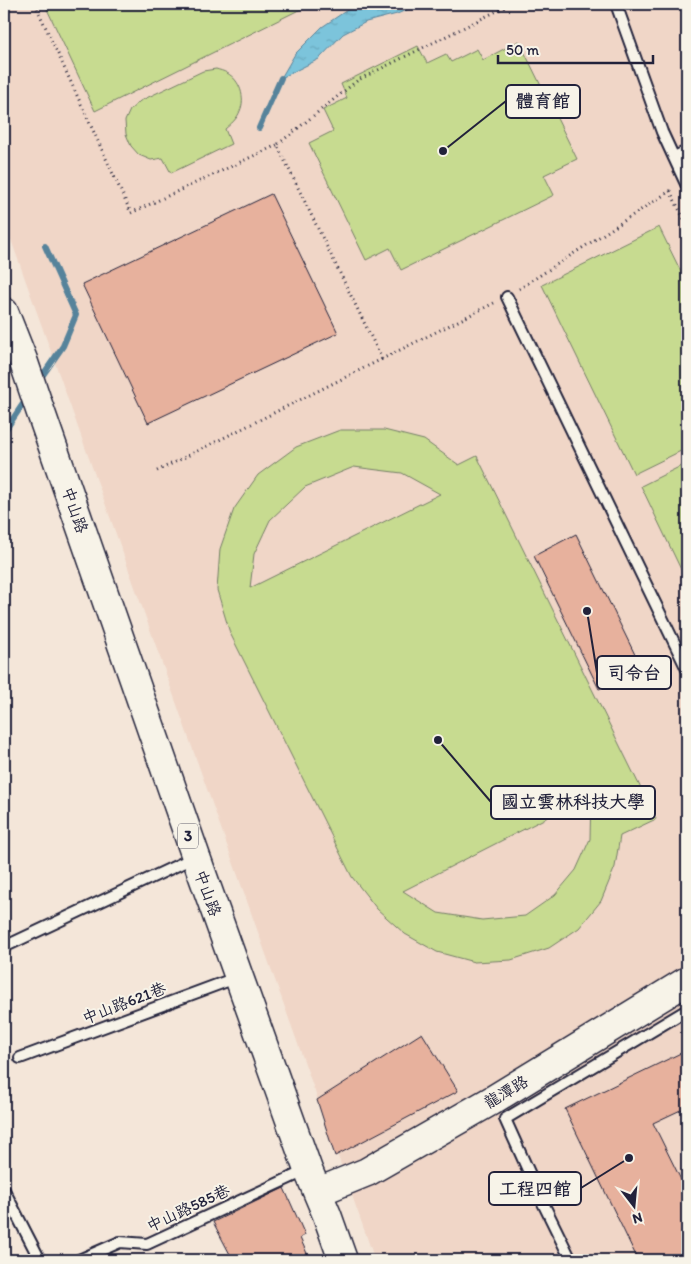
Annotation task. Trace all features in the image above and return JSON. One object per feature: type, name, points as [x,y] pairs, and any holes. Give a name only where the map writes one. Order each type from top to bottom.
[{"type":"main road","name":"中山路","points":[[4,312],[23,360],[238,976],[343,1260]]},
{"type":"main road","name":"龍潭路","points":[[313,1181],[367,1172],[491,1102],[687,981]]},
{"type":"lane","points":[[616,4],[662,132],[686,184]]},
{"type":"lane","points":[[674,157],[687,151]]},
{"type":"lane","points":[[507,297],[687,669]]},
{"type":"lane","points":[[4,947],[196,857]]},
{"type":"lane","name":"中山路621巷","points":[[20,1058],[238,976]]},
{"type":"lane","points":[[571,1260],[541,1199],[506,1119],[687,1010]]},
{"type":"lane","name":"中山路585巷","points":[[79,1260],[120,1242],[147,1244],[313,1181]]},
{"type":"lane","points":[[4,1190],[40,1260]]},
{"type":"path","points":[[35,4],[131,213],[277,145],[358,80],[512,4]]},
{"type":"path","points":[[277,145],[382,359]]},
{"type":"path","points":[[157,472],[507,297],[670,190],[686,184]]},
{"type":"path","points":[[670,190],[687,225]]},
{"type":"shaded area","points":[[4,4],[687,4],[687,1260],[375,1260],[4,220]]},
{"type":"green space","points":[[52,4],[311,4],[95,111],[46,7]]},
{"type":"green space","points":[[519,41],[577,159],[544,175],[554,195],[401,270],[390,248],[366,260],[309,143],[333,131],[323,110],[347,98],[341,84],[418,46],[427,63],[446,54],[451,62],[477,49],[483,60]]},
{"type":"green space","points":[[216,69],[232,76],[242,95],[242,106],[239,114],[225,129],[231,144],[171,173],[163,158],[151,160],[139,155],[131,146],[126,134],[125,121],[130,110],[140,101],[203,71]]},
{"type":"green space","points":[[659,227],[687,284],[687,448],[634,474],[542,285]]},
{"type":"green space","points":[[340,430],[384,430],[424,440],[459,465],[477,456],[656,819],[620,836],[615,867],[601,901],[579,928],[549,948],[511,960],[474,962],[437,952],[405,934],[377,909],[352,877],[230,633],[217,590],[220,549],[234,509],[258,475],[296,447]],"holes":[[[354,467],[402,473],[440,494],[250,588],[254,554],[270,520],[305,487]],[[591,795],[590,839],[576,870],[555,895],[525,916],[482,920],[438,913],[403,891]]]},
{"type":"green space","points":[[687,463],[687,582],[641,486]]},
{"type":"water","points":[[358,4],[421,4],[397,14],[366,22],[343,34],[319,59],[281,78],[295,54],[322,27]]},
{"type":"building","points":[[271,194],[338,333],[148,423],[82,284]]},
{"type":"building","points":[[576,534],[641,667],[599,689],[534,556]]},
{"type":"building","points":[[422,1033],[458,1091],[335,1156],[317,1100]]},
{"type":"building","points":[[687,1050],[687,1107],[653,1123],[687,1192],[687,1260],[638,1260],[565,1109]]},
{"type":"building","points":[[284,1188],[305,1235],[300,1238],[310,1260],[233,1260],[213,1222]]},
{"type":"waterway","points":[[259,128],[281,78]]},
{"type":"waterway","points":[[38,382],[63,346],[76,315],[45,246]]},
{"type":"waterway","points":[[4,432],[27,398]]},
{"type":"place","name":"體育館","points":[[443,151]]},
{"type":"place","name":"司令台","points":[[587,611]]},
{"type":"place","name":"國立雲林科技大學","points":[[438,740]]},
{"type":"place","name":"工程四館","points":[[629,1158]]}]
